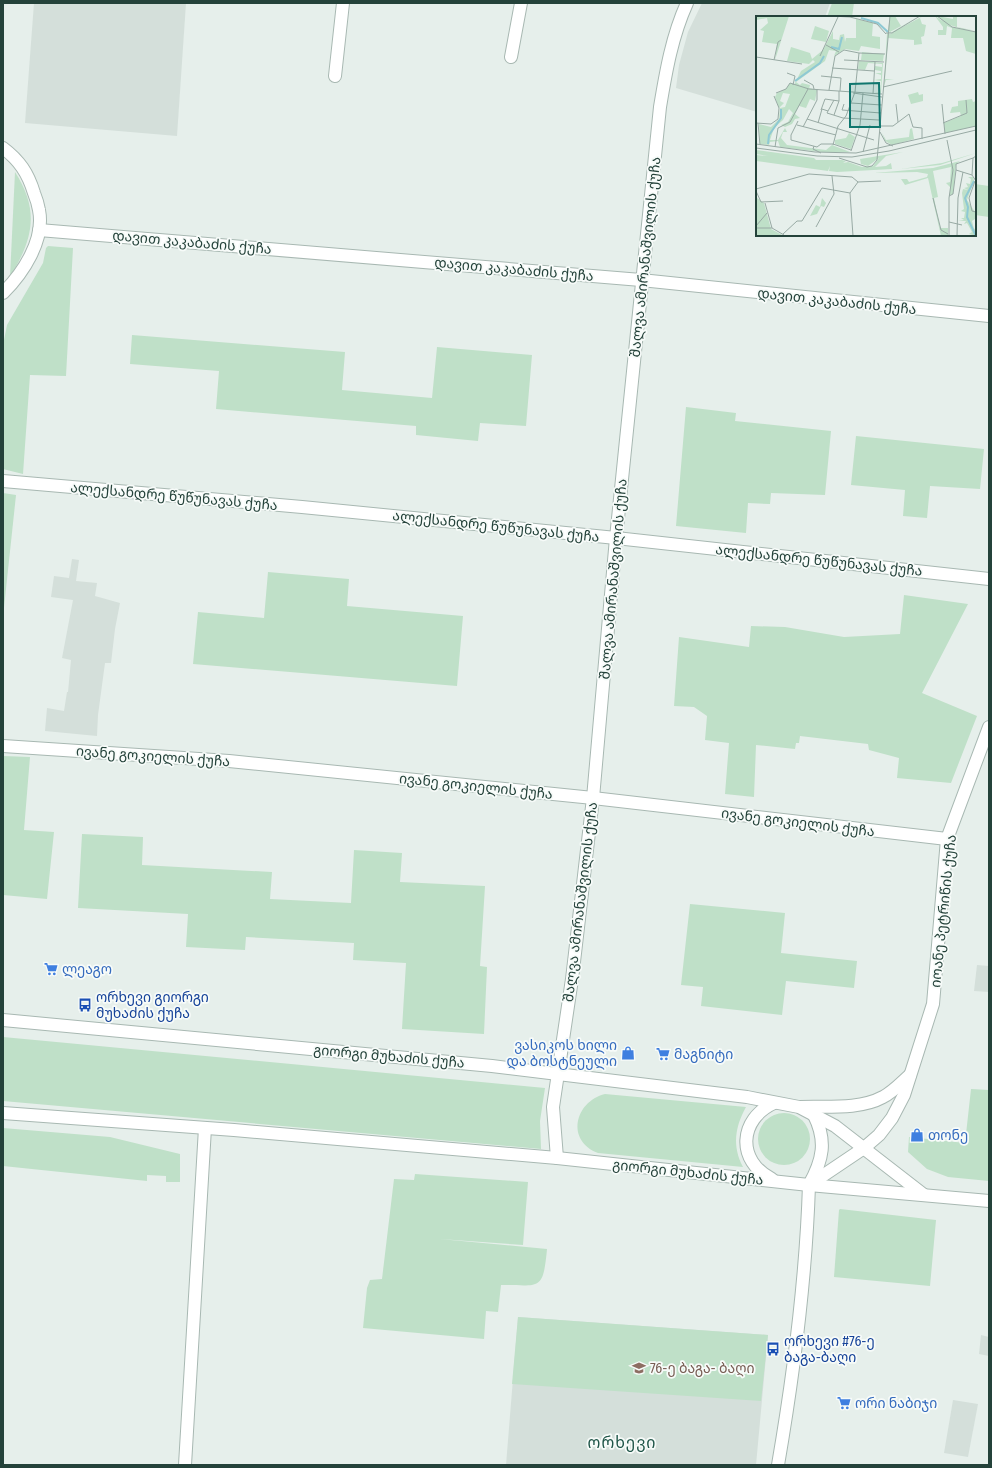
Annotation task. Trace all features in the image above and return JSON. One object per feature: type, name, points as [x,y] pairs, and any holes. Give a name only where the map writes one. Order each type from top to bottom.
[{"type":"street","points":[[336,76],[342,3]]},
{"type":"street","points":[[511,57],[521,3]]},
{"type":"street","name":"შალვა ამირანაშვილის ქუჩა","points":[[557,1158],[553,1107],[572,978],[593,798],[641,280],[666,69],[674,37],[687,3]]},
{"type":"street","points":[[3,148],[16,158],[26,171],[40,212],[39,230],[33,250],[24,266],[3,293]]},
{"type":"street","name":"დავით კაკაბაძის ქუჩა","points":[[39,230],[641,280],[989,316]]},
{"type":"street","name":"ალექსანდრე წუწუნავას ქუჩა","points":[[3,481],[302,507],[616,538],[989,580]]},
{"type":"street","name":"იოანე პეტრიწის ქუჩა","points":[[809,1185],[864,1148],[879,1135],[892,1118],[904,1095],[933,1004],[948,839],[989,727]]},
{"type":"street","name":"ივანე გოკიელის ქუჩა","points":[[3,746],[229,761],[593,798],[948,839]]},
{"type":"street","name":"გიორგი მუხაძის ქუჩა","points":[[3,1020],[492,1066],[747,1097],[799,1107],[835,1126],[864,1148]]},
{"type":"street","points":[[799,1107],[856,1105],[870,1102],[884,1097],[911,1074]]},
{"type":"street","name":"გიორგი მუხაძის ქუჩა","points":[[774,1103],[762,1109],[753,1118],[748,1127],[746,1141],[749,1155],[755,1166],[764,1175],[776,1180]]},
{"type":"street","name":"გიორგი მუხაძის ქუჩა","points":[[3,1113],[205,1128],[557,1158],[776,1180],[809,1185],[989,1201]]},
{"type":"street","points":[[778,1465],[787,1415],[803,1285],[809,1185],[816,1173],[822,1148],[821,1128],[814,1115]]},
{"type":"street","points":[[185,1465],[205,1128]]},
{"type":"street","points":[[864,1148],[924,1195]]},
{"type":"shaded area","points":[[34,3],[186,3],[177,136],[25,123]]},
{"type":"shaded area","points":[[702,3],[830,3],[825,16],[756,16],[756,112],[676,88],[679,65],[688,32]]},
{"type":"shaded area","points":[[72,559],[79,560],[76,581],[97,583],[95,596],[120,603],[111,663],[105,663],[98,715],[97,736],[45,731],[47,708],[64,711],[68,692],[71,660],[62,658],[73,600],[51,597],[54,576],[69,578]]},
{"type":"shaded area","points":[[977,965],[989,966],[989,992],[974,991]]},
{"type":"shaded area","name":"76-ე ბაგა- ბაღი","points":[[518,1317],[768,1335],[756,1465],[506,1465]]},
{"type":"shaded area","points":[[981,1335],[989,1337],[989,1356],[979,1354]]},
{"type":"shaded area","points":[[953,1400],[978,1404],[968,1457],[944,1453]]},
{"type":"green space","points":[[832,3],[854,3],[852,16],[827,16]]},
{"type":"green space","points":[[15,172],[23,186],[28,200],[30,225],[24,250],[10,277]]},
{"type":"green space","points":[[976,184],[989,186],[989,217],[976,215]]},
{"type":"green space","points":[[48,246],[73,248],[66,376],[30,375],[23,474],[3,469],[3,345],[7,325],[43,263],[46,248]]},
{"type":"green space","points":[[132,335],[345,352],[342,390],[432,398],[437,347],[532,355],[526,426],[480,423],[478,441],[416,435],[416,426],[216,409],[219,371],[130,364]]},
{"type":"green space","points":[[686,407],[736,413],[735,421],[831,431],[825,495],[771,493],[770,504],[748,503],[746,533],[676,526]]},
{"type":"green space","points":[[856,436],[984,449],[980,489],[930,486],[927,518],[903,516],[905,490],[851,485]]},
{"type":"green space","points":[[3,493],[16,495],[3,617]]},
{"type":"green space","points":[[268,572],[349,579],[347,606],[463,616],[457,686],[193,664],[198,612],[264,618]]},
{"type":"green space","points":[[904,595],[968,604],[922,693],[977,716],[951,783],[897,778],[899,758],[869,750],[868,744],[800,736],[799,743],[796,743],[795,749],[756,745],[754,797],[725,794],[729,743],[705,740],[707,716],[694,707],[674,706],[679,637],[749,647],[751,626],[785,627],[844,637],[900,634]]},
{"type":"green space","points":[[3,756],[30,757],[24,830],[54,832],[47,899],[3,895]]},
{"type":"green space","points":[[82,834],[143,837],[142,865],[272,872],[270,899],[351,903],[354,850],[402,853],[400,882],[485,886],[480,966],[487,967],[484,1034],[402,1029],[406,963],[353,960],[354,943],[246,937],[245,950],[186,947],[188,914],[78,908]]},
{"type":"green space","points":[[690,904],[785,913],[781,953],[857,961],[854,988],[786,981],[782,1015],[701,1006],[703,987],[681,985]]},
{"type":"green space","points":[[3,1037],[545,1088],[540,1121],[541,1149],[3,1101]]},
{"type":"green space","points":[[971,1089],[989,1090],[989,1181],[948,1177],[927,1169],[908,1152],[909,1137],[965,1143]]},
{"type":"green space","points":[[605,1094],[746,1107],[739,1122],[736,1137],[737,1152],[743,1167],[598,1153],[588,1147],[581,1140],[578,1131],[578,1122],[586,1105],[594,1098]]},
{"type":"green space","points":[[784,1113],[798,1117],[806,1125],[810,1139],[806,1153],[798,1161],[784,1165],[770,1161],[762,1153],[758,1139],[762,1125],[770,1117]]},
{"type":"green space","points":[[3,1128],[110,1137],[180,1154],[180,1182],[166,1182],[166,1176],[147,1175],[147,1181],[3,1166]]},
{"type":"green space","points":[[415,1174],[528,1182],[523,1245],[440,1239],[547,1249],[544,1273],[537,1283],[532,1285],[501,1285],[498,1312],[486,1311],[484,1339],[363,1328],[367,1288],[370,1280],[382,1279],[394,1179],[414,1180]]},
{"type":"green space","points":[[840,1209],[936,1220],[930,1286],[834,1277]]},
{"type":"green space","points":[[518,1317],[768,1335],[761,1401],[512,1384]]},
{"type":"place","name":"ლეაგო","points":[[51,969]]},
{"type":"place","name":"ორხევი გიორგი მუხაძის ქუჩა","points":[[85,1005]]},
{"type":"place","name":"ვასიკოს ხილი და ბოსტნეული","points":[[628,1053]]},
{"type":"place","name":"მაგნიტი","points":[[663,1054]]},
{"type":"place","name":"თონე","points":[[917,1135]]},
{"type":"place","name":"ორხევი #76-ე ბაგა-ბაღი","points":[[773,1349]]},
{"type":"place","name":"76-ე ბაგა- ბაღი","points":[[639,1368]]},
{"type":"place","name":"ორი ნაბიჯი","points":[[844,1403]]},
{"type":"district","name":"ორხევი","points":[[622,1442]]}]
